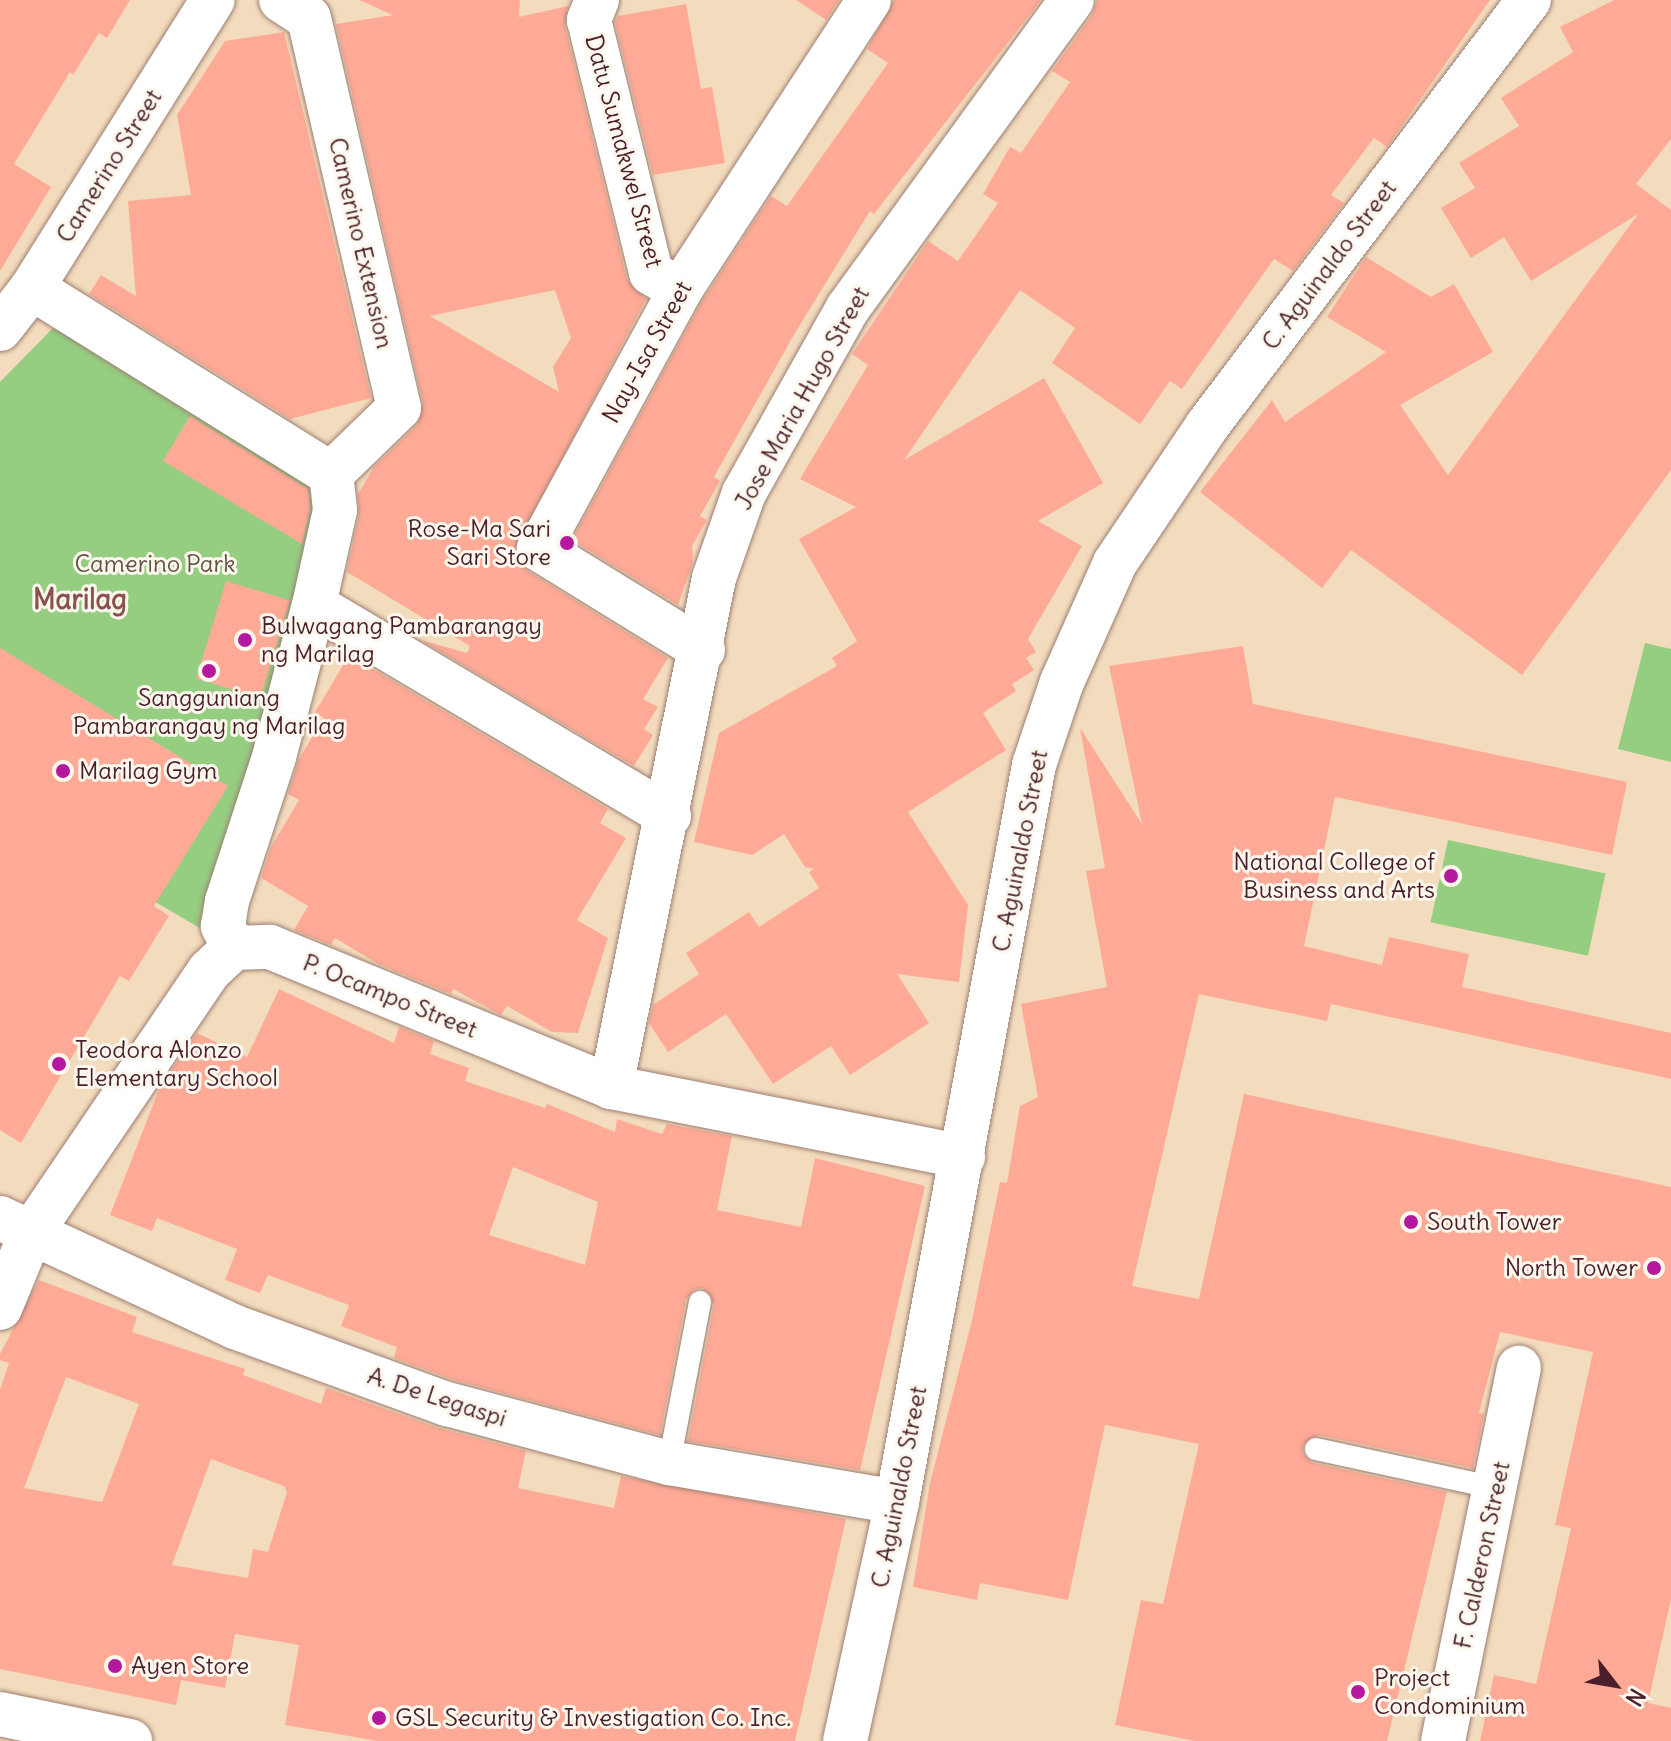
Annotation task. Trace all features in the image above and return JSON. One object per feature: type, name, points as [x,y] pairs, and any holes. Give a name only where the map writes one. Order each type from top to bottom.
[{"type":"street","name":"Camerino Street","points":[[0,329],[32,288],[213,0]]},
{"type":"street","name":"Camerino Extension","points":[[281,0],[309,18],[399,408],[331,474]]},
{"type":"street","name":"Datu Sumakwel Street","points":[[597,0],[589,20],[651,273],[680,290]]},
{"type":"street","name":"Nay-Isa Street","points":[[703,650],[539,549],[680,290],[869,0]]},
{"type":"street","name":"Jose Maria Hugo Street","points":[[611,1087],[703,650],[714,578],[744,493],[833,335],[1072,0]]},
{"type":"street","name":"C. Aguinaldo Street","points":[[845,1741],[897,1502],[1034,765],[1086,622],[1115,563],[1207,426],[1529,0]]},
{"type":"street","points":[[0,1308],[16,1226],[209,971],[234,948],[223,926],[227,901],[274,757],[335,510],[331,474],[32,288]]},
{"type":"street","points":[[314,605],[669,816]]},
{"type":"street","name":"P. Ocampo Street","points":[[234,948],[270,947],[611,1087],[963,1157]]},
{"type":"street","name":"A. De Legaspi","points":[[16,1226],[235,1327],[447,1404],[669,1463],[897,1502]]},
{"type":"street","name":"F. Calderon Street","points":[[1443,1741],[1497,1488],[1519,1368]]},
{"type":"street","points":[[0,1714],[130,1741]]},
{"type":"lane","points":[[669,1463],[700,1302]]},
{"type":"lane","points":[[1316,1449],[1497,1488]]},
{"type":"green space","name":"Camerino Park","points":[[53,328],[324,474],[328,509],[205,931],[0,811],[0,382]]},
{"type":"green space","points":[[1645,643],[1671,649],[1671,762],[1618,749]]},
{"type":"green space","points":[[1448,840],[1605,873],[1588,956],[1431,922]]},
{"type":"building","points":[[0,0],[130,0],[107,38],[99,33],[73,75],[70,72],[14,164],[51,187],[0,271]]},
{"type":"building","points":[[359,0],[520,0],[519,17],[568,6],[565,26],[627,279],[646,299],[514,550],[526,570],[668,658],[643,699],[658,707],[644,729],[653,735],[634,766],[421,640],[467,653],[470,646],[347,572],[359,515],[358,494],[374,467],[417,425],[423,403],[336,24],[393,15]],"holes":[[[555,290],[571,338],[553,367],[559,392],[430,316]]]},
{"type":"building","points":[[796,0],[839,0],[826,20]]},
{"type":"building","points":[[894,0],[1041,0],[874,214],[870,211],[795,333],[714,477],[720,481],[700,516],[707,520],[692,546],[693,562],[678,605],[572,540],[701,303],[771,196],[787,206],[888,63],[867,49]]},
{"type":"building","points":[[1097,0],[1490,0],[1387,147],[1374,138],[1331,195],[1344,203],[1293,271],[1274,259],[1182,389],[1170,381],[1140,424],[1052,363],[1075,328],[1020,290],[904,460],[1044,378],[1103,483],[1038,521],[1082,546],[1028,639],[1036,652],[1026,658],[1034,670],[1012,684],[1016,691],[983,713],[1006,750],[908,812],[968,905],[959,982],[897,974],[929,1023],[850,1075],[831,1046],[773,1084],[726,1014],[668,1052],[649,1023],[653,1005],[699,974],[686,953],[749,912],[759,927],[819,888],[809,872],[814,869],[805,867],[784,834],[752,855],[694,842],[719,733],[837,666],[832,658],[857,641],[799,539],[856,507],[800,479],[868,365],[852,354],[928,241],[958,261],[998,203],[983,194],[1010,147],[1021,153],[1070,82],[1052,71],[1092,15]]},
{"type":"building","points":[[1614,0],[1671,0],[1671,139],[1636,184],[1671,210],[1671,470],[1522,675],[1351,550],[1322,588],[1200,492],[1272,400],[1285,422],[1386,352],[1327,317],[1366,257],[1431,297],[1454,284],[1493,352],[1400,405],[1448,475],[1638,214],[1531,281],[1504,237],[1471,258],[1441,208],[1475,188],[1459,163],[1519,126],[1501,98],[1573,52],[1560,27]]},
{"type":"building","points":[[686,4],[701,89],[712,87],[725,163],[653,175],[615,22],[618,16]]},
{"type":"building","points":[[284,32],[371,398],[290,419],[89,294],[101,275],[136,296],[128,201],[191,195],[177,115],[225,41]]},
{"type":"building","points":[[190,416],[308,489],[310,509],[302,544],[163,461]]},
{"type":"building","name":"Bulwagang Pambarangay ng Marilag","points":[[226,581],[290,601],[260,698],[196,679]]},
{"type":"building","points":[[1243,646],[1253,704],[1627,782],[1612,855],[1335,797],[1304,946],[1382,965],[1389,937],[1469,954],[1462,987],[1671,1033],[1671,1079],[1331,1004],[1327,1021],[1199,994],[1132,1286],[1199,1299],[1244,1094],[1671,1187],[1671,1599],[1648,1703],[1671,1708],[1671,1741],[1480,1741],[1494,1675],[1536,1684],[1571,1528],[1555,1525],[1593,1352],[1500,1332],[1479,1413],[1484,1414],[1473,1468],[1319,1435],[1303,1445],[1303,1454],[1313,1463],[1447,1492],[1387,1741],[1195,1741],[1115,1725],[1141,1600],[1163,1604],[1199,1444],[1105,1425],[1068,1600],[980,1583],[977,1600],[913,1587],[930,1483],[972,1320],[1000,1182],[1007,1183],[1020,1106],[1038,1097],[1021,1004],[1107,987],[1086,871],[1105,868],[1080,728],[1142,824],[1109,666]]},
{"type":"building","points":[[0,648],[228,786],[154,906],[169,916],[129,981],[120,976],[21,1143],[0,1130]]},
{"type":"building","points":[[349,655],[608,809],[600,823],[626,838],[577,920],[608,938],[578,1033],[552,1032],[507,1006],[501,1015],[453,989],[451,994],[378,964],[335,938],[331,945],[294,930],[308,906],[261,878],[271,847],[299,800],[288,794],[299,759],[324,717],[314,714]]},
{"type":"building","points":[[279,989],[394,1043],[399,1027],[434,1041],[430,1054],[469,1068],[465,1081],[545,1108],[547,1104],[615,1132],[617,1119],[662,1134],[667,1124],[732,1136],[717,1210],[801,1227],[815,1158],[925,1186],[860,1470],[688,1441],[714,1305],[703,1288],[695,1289],[686,1299],[660,1435],[454,1380],[394,1358],[397,1347],[341,1326],[349,1305],[268,1275],[260,1293],[225,1280],[237,1249],[157,1218],[152,1231],[110,1215],[160,1087],[197,1033],[247,1057]],"holes":[[[513,1167],[598,1202],[585,1265],[489,1235]]]},
{"type":"building","points":[[39,1280],[137,1317],[132,1332],[245,1369],[243,1375],[321,1404],[326,1388],[438,1428],[526,1451],[518,1488],[614,1508],[621,1476],[846,1519],[795,1741],[378,1741],[285,1725],[299,1645],[235,1634],[225,1688],[181,1680],[176,1705],[0,1669],[0,1390],[9,1363],[0,1360],[0,1354]],"holes":[[[66,1377],[139,1404],[102,1502],[24,1488]],[[211,1459],[284,1486],[287,1492],[268,1552],[253,1549],[248,1578],[172,1565]]]},
{"type":"place","name":"Rose-Ma Sari Sari Store","points":[[567,543]]},
{"type":"place","name":"Bulwagang Pambarangay ng Marilag","points":[[245,640]]},
{"type":"place","name":"Sangguniang Pambarangay ng Marilag","points":[[209,671]]},
{"type":"place","name":"Marilag Gym","points":[[63,771]]},
{"type":"place","name":"National College of Business and Arts","points":[[1451,876]]},
{"type":"place","name":"Teodora Alonzo Elementary School","points":[[59,1064]]},
{"type":"place","name":"South Tower","points":[[1411,1222]]},
{"type":"place","name":"North Tower","points":[[1654,1268]]},
{"type":"place","name":"Ayen Store","points":[[115,1666]]},
{"type":"place","name":"Project Condominium","points":[[1358,1692]]},
{"type":"place","name":"GSL Security & Investigation Co. Inc.","points":[[379,1718]]},
{"type":"district","name":"Marilag","points":[[80,599]]}]
